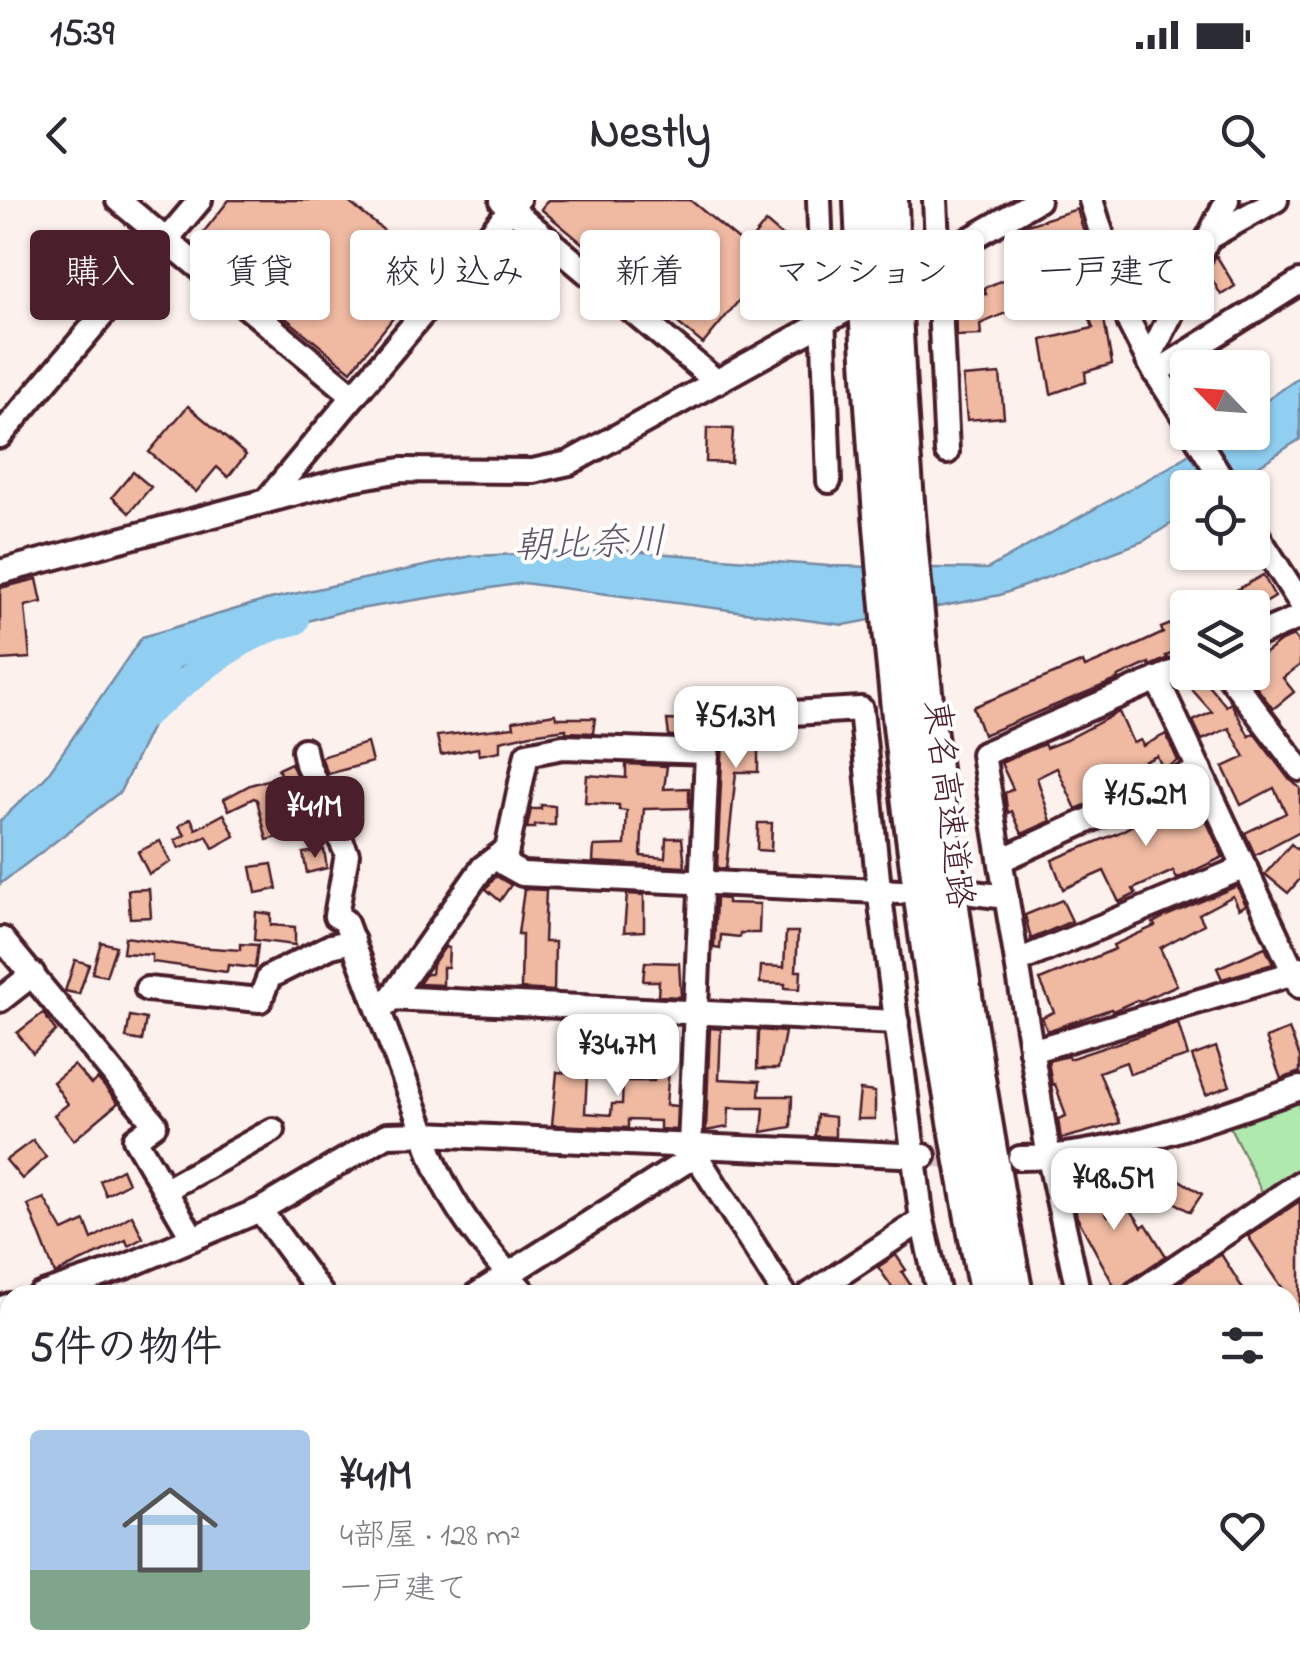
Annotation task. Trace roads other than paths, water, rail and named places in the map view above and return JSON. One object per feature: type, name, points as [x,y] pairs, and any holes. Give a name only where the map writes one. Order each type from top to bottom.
[{"type":"highway","name":"東名高速道路","points":[[861,200],[910,680],[930,964],[984,1285]]},
{"type":"highway","name":"東名高速道路","points":[[892,200],[892,493]]},
{"type":"highway","name":"東名高速道路","points":[[910,680],[1014,1285]]},
{"type":"highway","points":[[1000,1209],[1023,1285]]},
{"type":"street","points":[[118,200],[154,230]]},
{"type":"street","points":[[166,230],[200,200]]},
{"type":"street","points":[[820,200],[829,481]]},
{"type":"street","points":[[931,230],[934,200]]},
{"type":"street","points":[[984,231],[1038,200]]},
{"type":"street","points":[[1092,200],[1121,299],[1170,395]]},
{"type":"street","points":[[1212,230],[1227,200]]},
{"type":"street","points":[[1214,235],[1276,200]]},
{"type":"street","points":[[266,501],[510,203],[717,382]]},
{"type":"street","points":[[170,243],[354,396]]},
{"type":"street","points":[[1155,371],[1300,282]]},
{"type":"street","points":[[0,436],[92,320]]},
{"type":"street","points":[[0,572],[266,501],[401,470],[534,471],[570,463],[828,320]]},
{"type":"street","points":[[934,320],[947,452]]},
{"type":"street","points":[[1155,371],[1175,320]]},
{"type":"street","points":[[1270,555],[1300,602]]},
{"type":"street","points":[[1270,630],[1300,618]]},
{"type":"street","points":[[1077,1285],[1049,1158],[984,754],[1170,674]]},
{"type":"street","points":[[1031,1051],[1298,976],[1157,679]]},
{"type":"street","points":[[1240,690],[1300,769]]},
{"type":"street","points":[[709,708],[696,1013],[698,1150],[779,1285]]},
{"type":"street","points":[[761,710],[776,714],[861,709],[890,890],[897,1022],[919,1156],[922,1220],[937,1285]]},
{"type":"street","points":[[707,752],[563,746],[527,754],[504,864],[522,874],[890,890]]},
{"type":"street","points":[[304,750],[347,854],[336,916],[345,921],[385,1006],[433,1165],[488,1253],[517,1285]]},
{"type":"street","points":[[1001,860],[1200,770]]},
{"type":"street","points":[[385,1006],[483,868],[506,850]]},
{"type":"street","points":[[1018,961],[1245,867]]},
{"type":"street","points":[[973,894],[1006,897]]},
{"type":"street","points":[[2,939],[155,1124],[136,1140],[193,1238]]},
{"type":"street","points":[[147,989],[260,1000],[269,978],[330,946],[352,941]]},
{"type":"street","points":[[0,1000],[32,974]]},
{"type":"street","points":[[385,1006],[897,1022]]},
{"type":"street","points":[[1020,1158],[1049,1158],[1156,1134],[1300,1088]]},
{"type":"street","points":[[164,1190],[273,1130]]},
{"type":"street","points":[[70,1285],[125,1267],[260,1210],[387,1135],[919,1156]]},
{"type":"street","points":[[493,1285],[698,1150]]},
{"type":"street","points":[[1149,1285],[1300,1183]]},
{"type":"street","points":[[260,1210],[315,1285]]},
{"type":"street","points":[[824,1285],[922,1220]]},
{"type":"water","points":[[1300,377],[1300,439],[1252,470],[1170,470],[1170,524],[1144,541],[1000,595],[844,625],[523,583],[340,612],[261,634],[180,668],[120,792],[0,884],[0,821],[45,778],[142,637],[270,599],[471,556],[614,550],[829,566],[987,569],[1195,450],[1270,450],[1270,398]]},
{"type":"waterway","name":"朝比奈川","points":[[138,720],[232,648],[295,621]]},
{"type":"tunnel","points":[[924,1156],[1020,1158]]}]
